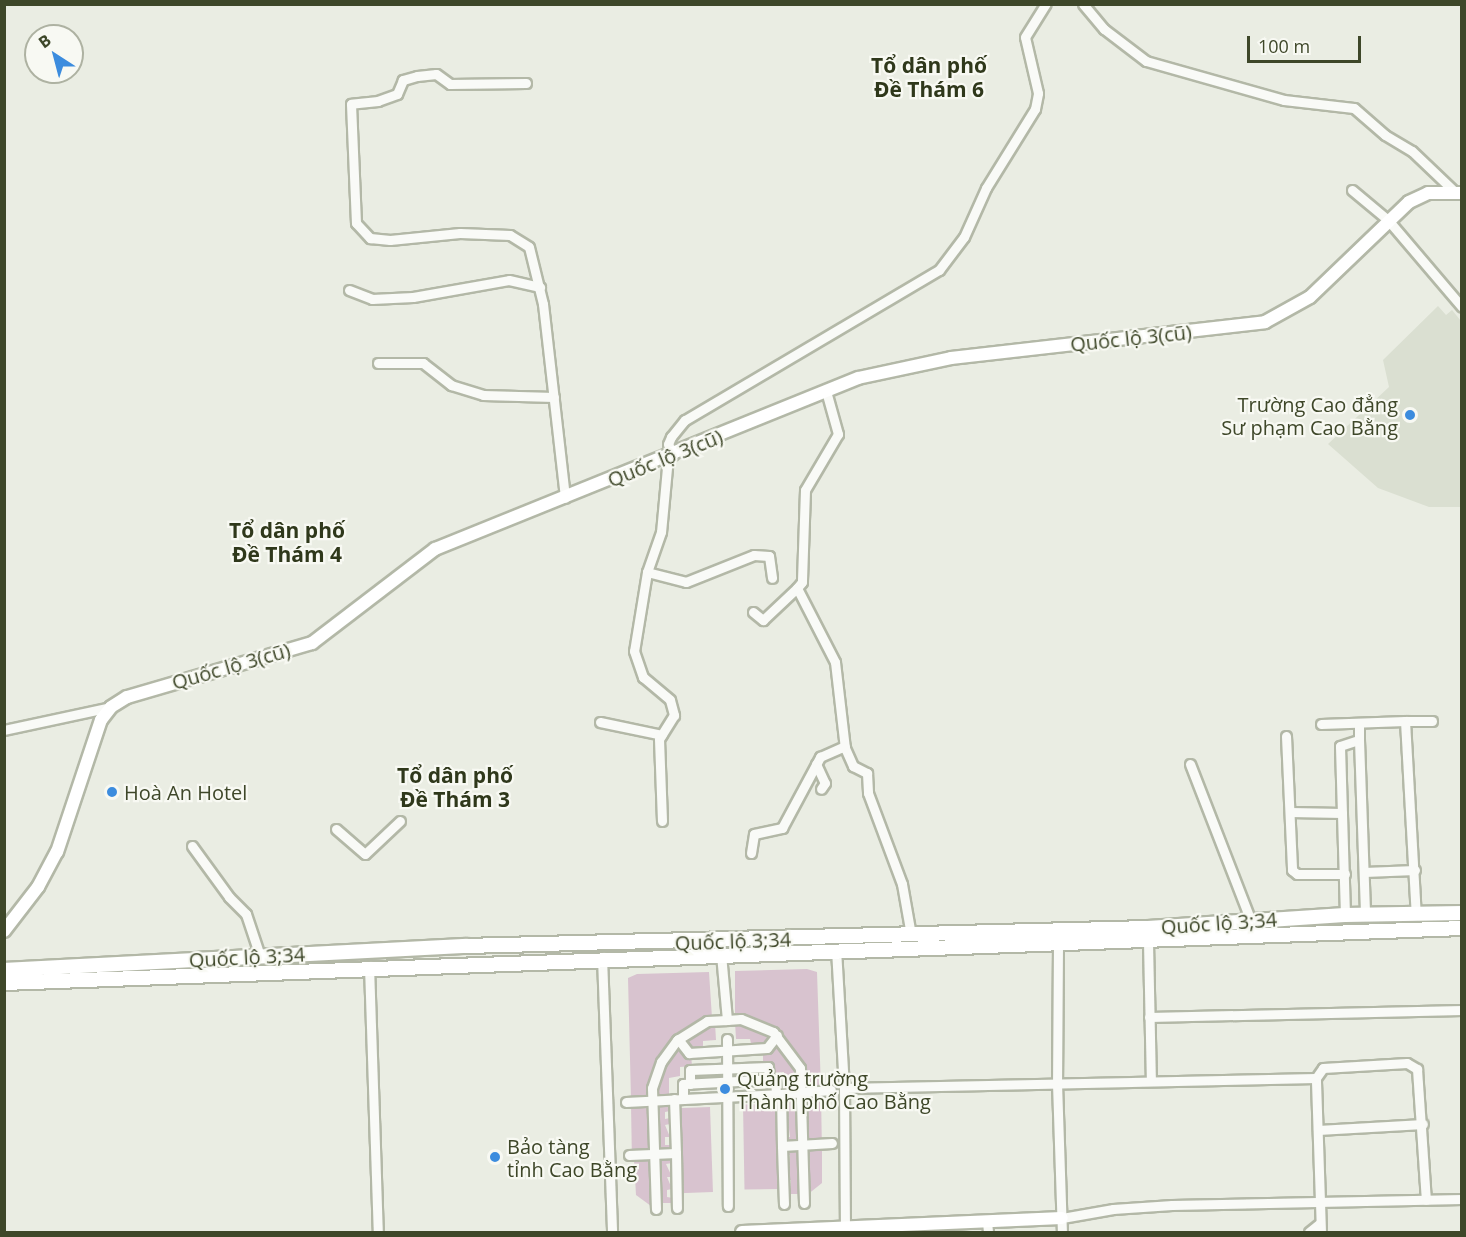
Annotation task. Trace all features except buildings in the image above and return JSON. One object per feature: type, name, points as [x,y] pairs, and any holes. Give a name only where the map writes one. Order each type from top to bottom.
[{"type":"highway","name":"Quốc lộ 3;34","points":[[9,967],[461,946],[721,954],[911,935],[1073,930],[1345,915],[1461,913]]},
{"type":"highway","points":[[1251,921],[1252,936]]},
{"type":"highway","name":"Quốc lộ 3;34","points":[[4,983],[462,963],[602,951],[835,943],[1059,945],[1461,928]]},
{"type":"highway","points":[[1059,945],[1073,930]]},
{"type":"highway","points":[[461,946],[462,963]]},
{"type":"main road","name":"Quốc lộ 3(cũ)","points":[[111,707],[127,697],[210,670],[312,644],[435,549],[878,372],[916,363],[1265,322],[1317,291],[1388,220],[1419,196],[1458,193]]},
{"type":"main road","points":[[4,931],[52,864],[101,720],[111,707]]},
{"type":"main road","points":[[743,1232],[845,1232],[987,1227],[1062,1218]]},
{"type":"street","points":[[662,821],[662,735],[674,715],[670,700],[643,677],[634,651],[647,572],[661,532],[670,456],[668,444],[671,437],[685,420],[939,270],[964,237],[986,188],[1035,109],[1038,93],[1025,38],[1046,4]]},
{"type":"street","points":[[1083,4],[1104,28],[1146,61],[1284,100],[1354,108],[1385,135],[1412,151],[1458,193]]},
{"type":"street","points":[[526,83],[450,84],[436,74],[417,76],[402,81],[397,94],[378,101],[351,104],[356,223],[370,238],[390,240],[460,232],[510,236],[530,247],[540,287],[565,498]]},
{"type":"street","points":[[1352,190],[1388,220],[1461,307]]},
{"type":"street","points":[[349,290],[372,299],[413,297],[509,280],[540,287]]},
{"type":"street","points":[[378,363],[423,363],[451,385],[483,395],[554,397]]},
{"type":"street","points":[[753,612],[763,620],[802,582],[805,490],[838,434],[826,391]]},
{"type":"street","points":[[647,572],[686,582],[754,555],[769,556],[772,578]]},
{"type":"street","points":[[797,588],[835,662],[845,746],[853,766],[867,773],[868,793],[902,884],[911,935]]},
{"type":"street","points":[[4,730],[111,707]]},
{"type":"street","points":[[1405,721],[1416,915]]},
{"type":"street","points":[[1321,724],[1432,721]]},
{"type":"street","points":[[600,722],[662,735]]},
{"type":"street","points":[[1359,723],[1365,915]]},
{"type":"street","points":[[1286,736],[1293,872],[1345,874]]},
{"type":"street","points":[[1345,915],[1340,746],[1359,740]]},
{"type":"street","points":[[751,853],[754,834],[782,828],[820,757],[845,746]]},
{"type":"street","points":[[816,764],[825,783],[821,789]]},
{"type":"street","points":[[1190,764],[1251,921]]},
{"type":"street","points":[[1342,798],[1362,796]]},
{"type":"street","points":[[1290,812],[1342,813]]},
{"type":"street","points":[[336,829],[365,854],[400,821]]},
{"type":"street","points":[[1343,826],[1363,824]]},
{"type":"street","points":[[192,846],[229,897],[246,914],[260,956]]},
{"type":"street","points":[[1364,872],[1415,870]]},
{"type":"street","points":[[1148,942],[1151,1081]]},
{"type":"street","points":[[835,943],[844,1088],[845,1232]]},
{"type":"street","points":[[1059,945],[1057,1083],[1062,1233]]},
{"type":"street","points":[[602,951],[612,1233]]},
{"type":"street","points":[[721,954],[727,1020]]},
{"type":"street","points":[[369,966],[378,1233]]},
{"type":"street","points":[[1149,1017],[1461,1010]]},
{"type":"street","points":[[656,1209],[652,1088],[661,1062],[678,1039],[707,1021],[727,1020],[756,1023],[777,1035],[800,1068],[804,1203]]},
{"type":"street","points":[[678,1039],[689,1053],[767,1048],[777,1035]]},
{"type":"street","points":[[727,1039],[728,1206]]},
{"type":"street","points":[[844,1088],[1316,1078],[1327,1067],[1411,1064],[1419,1073],[1426,1200]]},
{"type":"street","points":[[690,1084],[690,1070],[726,1068],[768,1066],[769,1080]]},
{"type":"street","points":[[1309,1233],[1321,1228],[1316,1078]]},
{"type":"street","points":[[677,1208],[676,1154],[679,1099],[683,1084],[775,1079],[782,1146],[784,1204]]},
{"type":"street","points":[[626,1102],[831,1090]]},
{"type":"street","points":[[1318,1130],[1423,1124]]},
{"type":"street","points":[[782,1146],[832,1143]]},
{"type":"street","points":[[629,1155],[676,1154]]},
{"type":"street","points":[[1062,1218],[1113,1209],[1172,1205],[1461,1199]]},
{"type":"shaded area","name":"Trường Cao đẳng Sư phạm Cao Bằng","points":[[1438,306],[1446,315],[1452,310],[1461,321],[1461,507],[1429,507],[1378,488],[1328,444],[1389,387],[1383,360]]},
{"type":"shaded area","points":[[807,969],[817,972],[821,1089],[804,1090],[803,1075],[779,1035],[735,1017],[735,971]]},
{"type":"shaded area","points":[[709,972],[712,1018],[692,1025],[671,1039],[650,1075],[648,1098],[631,1099],[628,978],[637,974]]},
{"type":"shaded area","points":[[735,1022],[777,1039],[799,1070],[800,1089],[785,1090],[784,1072],[774,1073],[774,1063],[763,1063],[763,1052],[752,1048],[750,1039],[736,1039]]},
{"type":"shaded area","points":[[715,1023],[716,1040],[703,1041],[703,1055],[691,1055],[692,1066],[680,1067],[680,1076],[669,1078],[669,1095],[653,1098],[662,1064],[693,1029]]},
{"type":"shaded area","points":[[803,1095],[821,1095],[822,1141],[804,1141]]},
{"type":"shaded area","points":[[783,1097],[799,1098],[800,1142],[785,1142],[784,1137],[790,1137],[789,1129],[784,1129],[789,1117],[784,1116],[789,1104],[783,1103]]},
{"type":"shaded area","points":[[777,1104],[778,1189],[744,1190],[743,1105]]},
{"type":"shaded area","points":[[631,1105],[649,1105],[650,1151],[632,1151]]},
{"type":"shaded area","points":[[670,1105],[670,1111],[665,1112],[665,1119],[670,1118],[670,1124],[665,1125],[670,1137],[665,1137],[665,1145],[671,1145],[671,1151],[655,1151],[654,1107]]},
{"type":"shaded area","points":[[710,1107],[713,1192],[679,1193],[676,1108]]},
{"type":"shaded area","points":[[822,1148],[822,1183],[807,1195],[805,1149]]},
{"type":"shaded area","points":[[784,1149],[800,1149],[801,1194],[786,1194],[785,1189],[791,1188],[791,1180],[785,1181],[790,1168],[785,1168],[784,1162],[790,1162],[790,1155],[784,1155]]},
{"type":"shaded area","points":[[672,1158],[672,1163],[666,1164],[672,1177],[667,1177],[672,1189],[667,1190],[667,1197],[673,1198],[672,1203],[657,1203],[656,1159]]},
{"type":"shaded area","points":[[634,1160],[651,1160],[651,1206],[636,1195]]},
{"type":"place","name":"Trường Cao đẳng Sư phạm Cao Bằng","points":[[1410,415]]},
{"type":"place","name":"Hoà An Hotel","points":[[112,792]]},
{"type":"place","name":"Quảng trường Thành phố Cao Bằng","points":[[725,1089]]},
{"type":"place","name":"Bảo tàng tỉnh Cao Bằng","points":[[495,1157]]},
{"type":"district","name":"Tổ dân phố Đề Thám 6","points":[[929,77]]},
{"type":"district","name":"Tổ dân phố Đề Thám 4","points":[[287,542]]},
{"type":"district","name":"Tổ dân phố Đề Thám 3","points":[[455,787]]}]
